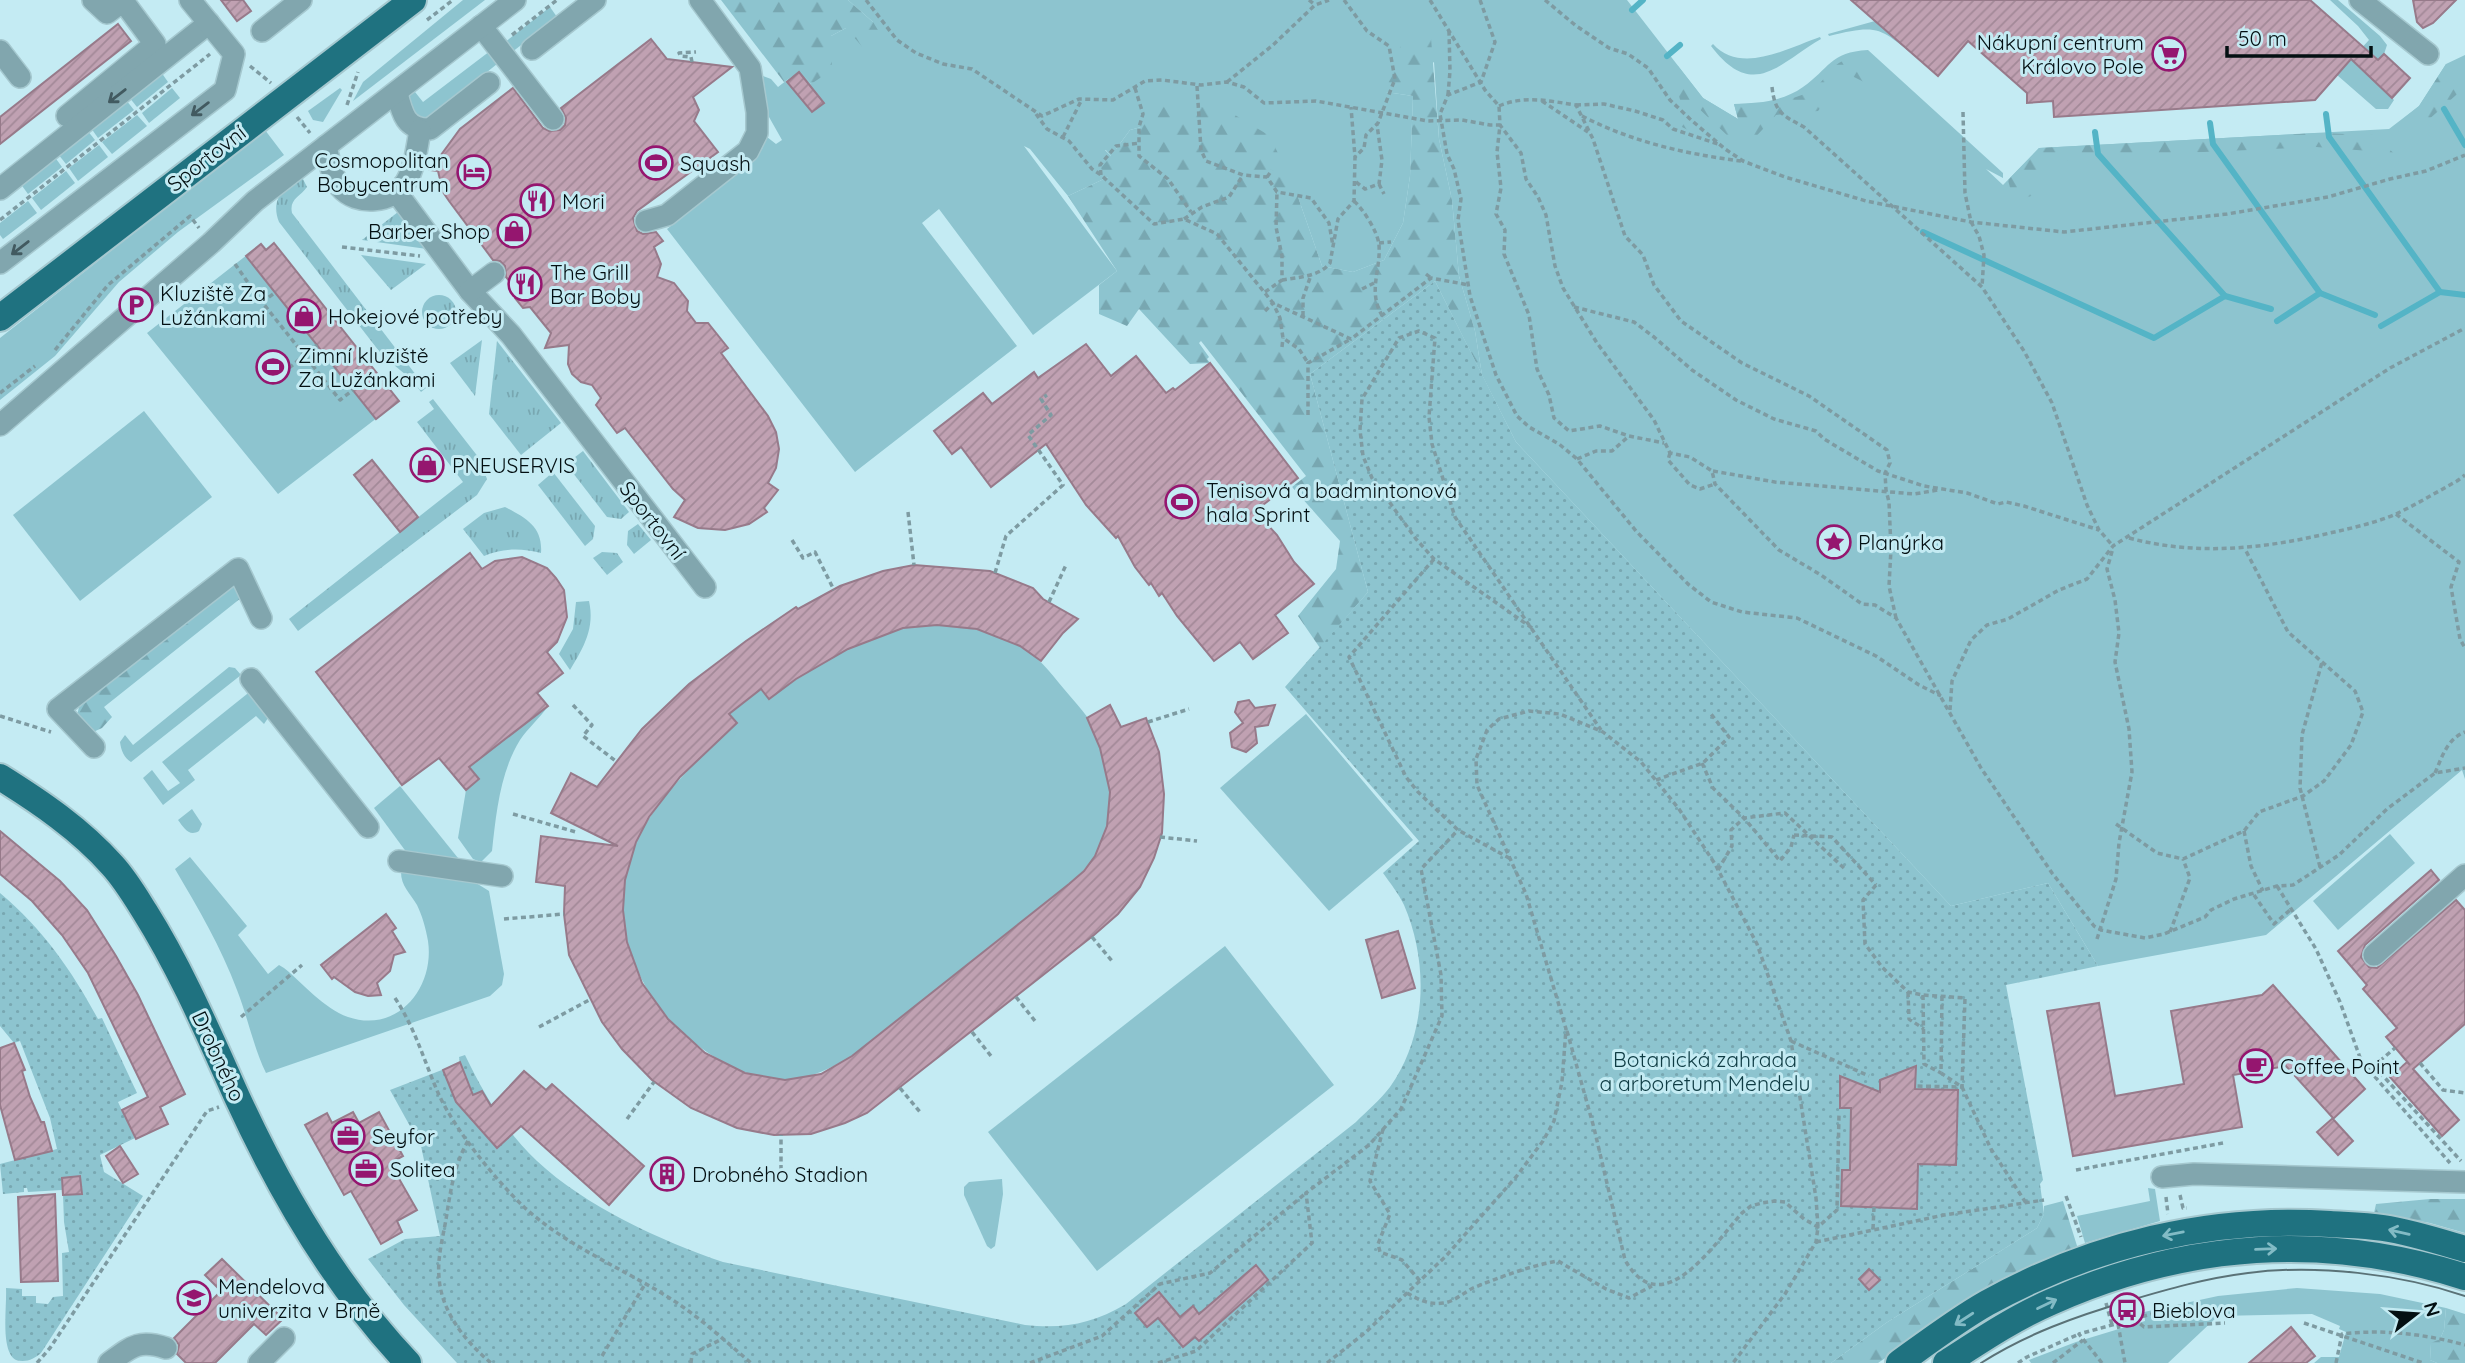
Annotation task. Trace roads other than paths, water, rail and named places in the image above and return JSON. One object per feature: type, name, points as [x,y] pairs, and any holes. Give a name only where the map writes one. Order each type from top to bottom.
[{"type":"main road","name":"Sportovní","points":[[0,318],[412,0]]},
{"type":"main road","name":"Drobného","points":[[0,777],[50,808],[112,864],[119,874],[166,947],[239,1101],[298,1215],[346,1290],[408,1363]]},
{"type":"main road","points":[[1899,1363],[1987,1304],[2087,1256],[2153,1238],[2209,1227],[2264,1222],[2382,1227],[2465,1249]]},
{"type":"main road","points":[[1946,1363],[2051,1301],[2111,1278],[2163,1263],[2214,1253],[2267,1248],[2323,1250],[2412,1262],[2465,1277]]},
{"type":"street","points":[[67,116],[155,44],[123,1],[107,13],[93,0]]},
{"type":"street","points":[[0,189],[209,23],[190,0]]},
{"type":"street","points":[[262,31],[301,0]]},
{"type":"street","points":[[0,425],[211,243],[255,201],[515,0]]},
{"type":"street","points":[[532,49],[595,0]]},
{"type":"street","points":[[646,221],[667,215],[748,151],[757,133],[757,112],[750,68],[700,0]]},
{"type":"street","points":[[2360,0],[2428,54]]},
{"type":"street","name":"Sportovní","points":[[0,263],[225,90],[229,48],[209,23]]},
{"type":"street","points":[[481,26],[553,119]]},
{"type":"street","points":[[0,51],[20,77]]},
{"type":"street","points":[[397,93],[403,117],[411,126],[420,130],[430,129],[489,83]]},
{"type":"street","points":[[321,150],[340,187],[349,194],[371,200],[388,198],[397,193],[411,172],[420,130]]},
{"type":"street","name":"Sportovní","points":[[397,193],[470,291],[510,335],[705,587]]},
{"type":"street","points":[[470,291],[494,273]]},
{"type":"street","points":[[94,747],[58,709],[237,569],[261,618]]},
{"type":"street","points":[[251,679],[368,827]]},
{"type":"street","points":[[399,861],[502,876]]},
{"type":"street","points":[[2374,956],[2465,875]]},
{"type":"street","points":[[2162,1177],[2194,1174],[2465,1182]]},
{"type":"street","points":[[259,1363],[284,1338]]},
{"type":"street","points":[[109,1363],[129,1348],[142,1343],[166,1348]]},
{"type":"waterway","points":[[1632,10],[1643,0]]},
{"type":"waterway","points":[[1667,56],[1680,45]]},
{"type":"waterway","points":[[2444,109],[2465,145]]},
{"type":"waterway","points":[[2326,114],[2329,137],[2440,292],[2465,295]]},
{"type":"waterway","points":[[2210,123],[2213,144],[2320,293],[2375,315]]},
{"type":"waterway","points":[[2095,132],[2098,154],[2225,296],[2271,309]]},
{"type":"waterway","points":[[1923,232],[2154,338],[2225,296]]},
{"type":"waterway","points":[[2381,326],[2440,292]]},
{"type":"waterway","points":[[2277,321],[2320,293]]},
{"type":"tram line","points":[[1981,1363],[2034,1335],[2090,1313],[2188,1284],[2248,1273],[2301,1270],[2358,1273],[2413,1282],[2465,1296]]},
{"type":"place","name":"Nákupní centrum Královo Pole","points":[[2169,54]]},
{"type":"place","name":"Squash","points":[[656,163]]},
{"type":"place","name":"Cosmopolitan Bobycentrum","points":[[474,172]]},
{"type":"place","name":"Mori","points":[[537,201]]},
{"type":"place","name":"Barber Shop","points":[[514,231]]},
{"type":"place","name":"The Grill Bar Boby","points":[[525,284]]},
{"type":"place","name":"Kluziště Za Lužánkami","points":[[136,305]]},
{"type":"place","name":"Hokejové potřeby","points":[[304,316]]},
{"type":"place","name":"Zimní kluziště Za Lužánkami","points":[[273,367]]},
{"type":"place","name":"PNEUSERVIS","points":[[427,465]]},
{"type":"place","name":"Tenisová a badmintonová hala Sprint","points":[[1182,502]]},
{"type":"place","name":"Planýrka","points":[[1834,542]]},
{"type":"place","name":"Coffee Point","points":[[2256,1066]]},
{"type":"place","name":"Seyfor","points":[[348,1136]]},
{"type":"place","name":"Solitea","points":[[366,1169]]},
{"type":"place","name":"Drobného Stadion","points":[[667,1174]]},
{"type":"place","name":"Mendelova univerzita v Brně","points":[[194,1298]]},
{"type":"place","name":"Bieblova","points":[[2127,1310]]},
{"type":"park label","name":"Botanická zahrada a arboretum Mendelu","points":[[1705,1071]]}]
